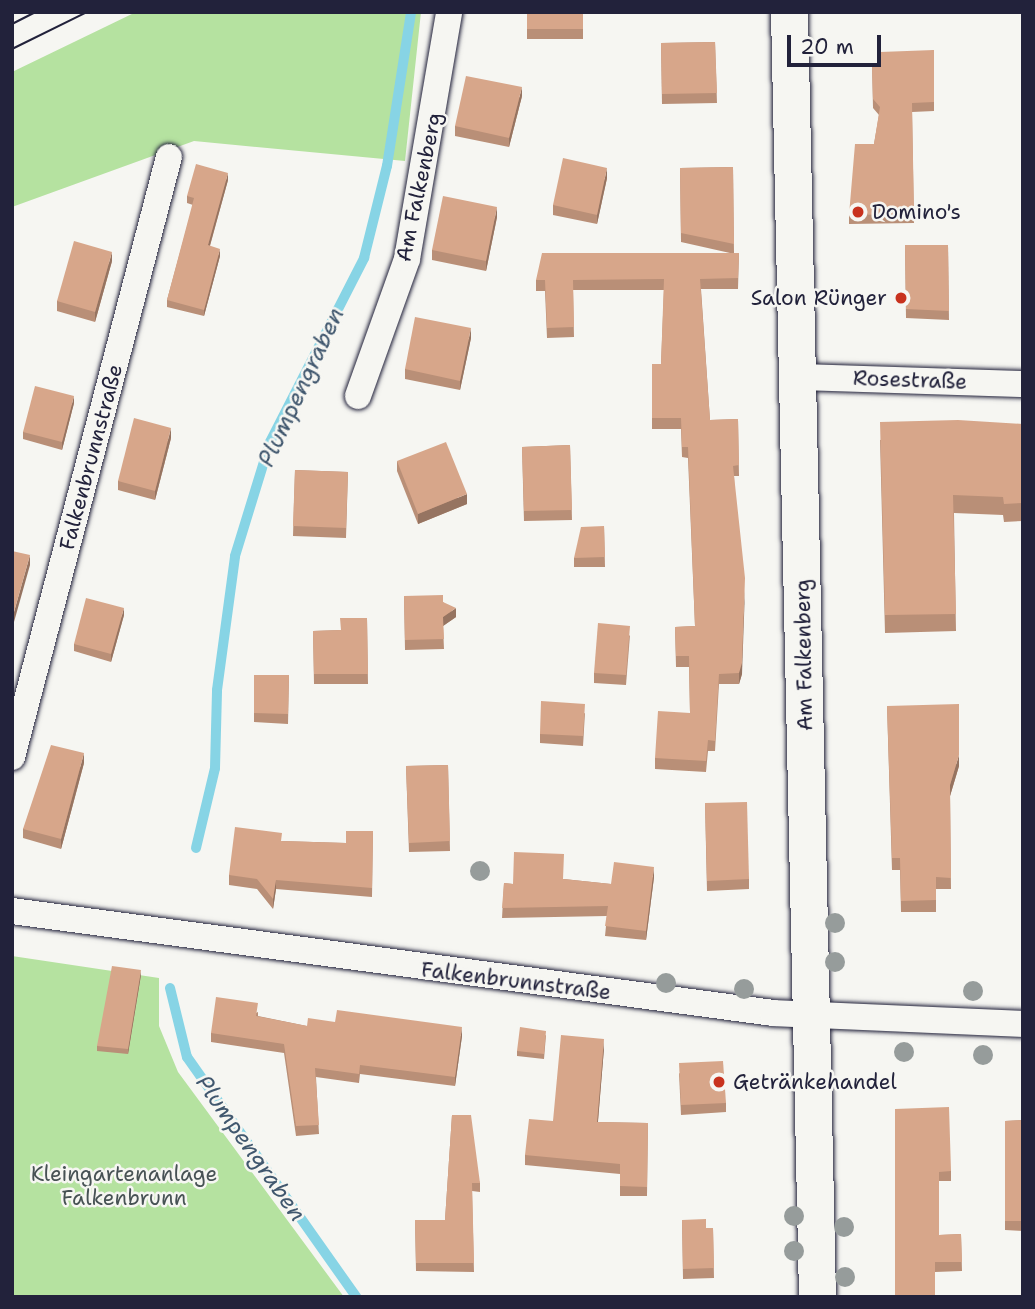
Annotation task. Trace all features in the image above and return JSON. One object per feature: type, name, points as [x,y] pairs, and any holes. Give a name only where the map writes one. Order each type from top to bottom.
[{"type":"street","name":"Am Falkenberg","points":[[358,396],[407,259],[449,12]]},
{"type":"street","name":"Am Falkenberg","points":[[789,12],[817,1297]]},
{"type":"street","name":"Falkenbrunnstraße","points":[[12,757],[169,157]]},
{"type":"street","name":"Rosestraße","points":[[798,377],[1023,384]]},
{"type":"street","name":"Falkenbrunnstraße","points":[[12,911],[811,1017],[1023,1024]]},
{"type":"green space","points":[[136,12],[421,12],[405,161],[194,141],[12,207],[12,72]]},
{"type":"green space","name":"Kleingartenanlage Falkenbrunn","points":[[12,956],[159,978],[159,1026],[178,1072],[344,1297],[12,1297]]},
{"type":"building","points":[[527,12],[583,12],[583,29],[527,29]]},
{"type":"building","points":[[715,42],[717,93],[662,94],[661,43]]},
{"type":"building","points":[[934,50],[934,102],[912,103],[914,214],[849,215],[855,144],[874,144],[880,107],[873,99],[872,64],[880,64],[880,52]]},
{"type":"building","points":[[466,76],[522,87],[509,138],[455,126]]},
{"type":"building","points":[[563,158],[607,168],[597,215],[553,205]]},
{"type":"building","points":[[196,164],[228,173],[208,245],[220,249],[204,310],[167,300],[194,198],[187,196]]},
{"type":"building","points":[[733,167],[734,244],[681,233],[680,168]]},
{"type":"building","points":[[443,196],[497,207],[486,261],[432,250]]},
{"type":"building","points":[[74,241],[112,252],[95,312],[57,301]]},
{"type":"building","points":[[905,245],[948,245],[949,311],[906,309]]},
{"type":"building","points":[[542,253],[739,253],[738,278],[700,279],[710,420],[738,419],[739,465],[733,466],[745,578],[742,663],[739,673],[719,674],[715,741],[708,740],[706,761],[655,758],[658,711],[690,713],[689,656],[676,656],[675,627],[695,626],[688,447],[682,447],[681,418],[652,418],[652,364],[661,364],[664,279],[573,280],[574,327],[547,328],[545,280],[536,280]]},
{"type":"building","points":[[415,317],[471,328],[460,381],[405,369]]},
{"type":"building","points":[[35,386],[74,396],[62,442],[23,432]]},
{"type":"building","points":[[134,418],[171,428],[155,491],[118,481]]},
{"type":"building","points":[[958,420],[1023,424],[1023,503],[1004,504],[1003,497],[953,495],[956,614],[885,615],[880,422]]},
{"type":"building","points":[[446,442],[467,494],[418,514],[397,461]]},
{"type":"building","points":[[570,445],[572,510],[524,511],[522,447]]},
{"type":"building","points":[[295,470],[348,472],[346,528],[293,526]]},
{"type":"building","points":[[604,526],[605,557],[574,558],[581,527]]},
{"type":"building","points":[[12,551],[30,555],[12,619]]},
{"type":"building","points":[[443,595],[443,602],[456,608],[443,617],[444,639],[405,640],[404,596]]},
{"type":"building","points":[[86,598],[124,608],[111,654],[74,644]]},
{"type":"building","points":[[340,618],[367,618],[368,674],[314,674],[313,631],[341,630]]},
{"type":"building","points":[[598,623],[630,626],[626,675],[594,673]]},
{"type":"building","points":[[254,675],[289,675],[288,714],[254,713]]},
{"type":"building","points":[[541,701],[585,704],[583,736],[540,734]]},
{"type":"building","points":[[959,704],[959,755],[950,785],[951,878],[936,877],[936,900],[901,901],[900,858],[892,858],[887,706]]},
{"type":"building","points":[[51,745],[84,753],[61,839],[23,829]]},
{"type":"building","points":[[448,765],[450,841],[409,843],[406,766]]},
{"type":"building","points":[[747,802],[749,879],[707,881],[705,803]]},
{"type":"building","points":[[235,827],[282,833],[281,841],[346,843],[346,831],[373,831],[372,888],[276,880],[273,899],[257,879],[229,875]]},
{"type":"building","points":[[514,852],[564,854],[563,879],[611,884],[614,862],[654,867],[646,931],[605,926],[608,906],[502,908],[504,883],[513,884]]},
{"type":"building","points":[[112,966],[141,970],[128,1049],[97,1046]]},
{"type":"building","points":[[216,997],[258,1003],[256,1016],[307,1026],[308,1018],[335,1022],[337,1010],[462,1027],[455,1077],[360,1065],[359,1074],[315,1068],[319,1125],[296,1126],[284,1044],[211,1033]]},
{"type":"building","points":[[520,1027],[546,1031],[544,1054],[517,1051]]},
{"type":"building","points":[[561,1035],[604,1039],[597,1122],[648,1123],[647,1187],[620,1186],[620,1164],[525,1155],[529,1119],[553,1121]]},
{"type":"building","points":[[723,1061],[726,1103],[681,1105],[679,1063]]},
{"type":"building","points":[[949,1107],[951,1171],[939,1172],[939,1235],[961,1234],[962,1262],[935,1262],[935,1297],[895,1297],[895,1109]]},
{"type":"building","points":[[452,1115],[471,1115],[480,1183],[472,1183],[474,1263],[416,1263],[415,1220],[445,1220]]},
{"type":"building","points":[[1023,1120],[1023,1221],[1005,1221],[1005,1121]]},
{"type":"building","points":[[706,1219],[706,1228],[713,1228],[714,1268],[683,1269],[682,1220]]},
{"type":"waterway","name":"Plumpengraben","points":[[196,848],[215,768],[217,690],[235,556],[270,442],[364,258],[387,166],[411,12]]},
{"type":"waterway","name":"Plumpengraben","points":[[170,988],[187,1057],[356,1297]]},
{"type":"tram line","points":[[12,24],[36,12]]},
{"type":"tram line","points":[[12,49],[87,12]]},
{"type":"place","name":"Domino's","points":[[858,212]]},
{"type":"place","name":"Salon Rünger","points":[[901,298]]},
{"type":"place","name":"Getränkehandel","points":[[719,1082]]}]
